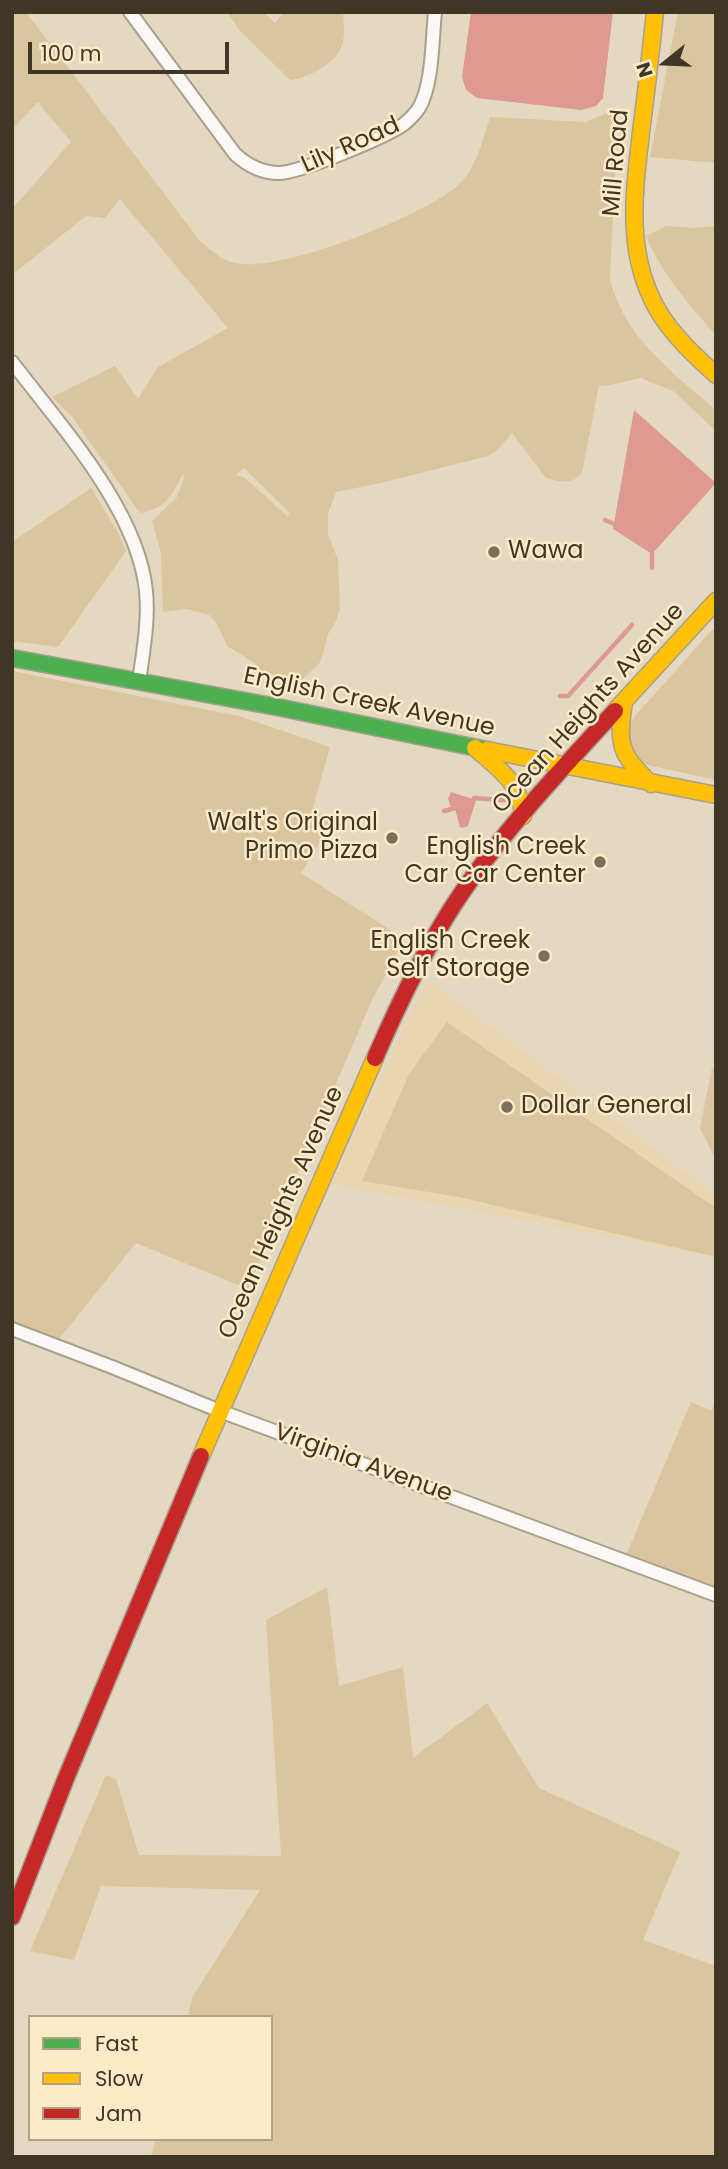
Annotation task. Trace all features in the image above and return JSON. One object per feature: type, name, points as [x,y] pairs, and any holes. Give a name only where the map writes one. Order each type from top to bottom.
[{"type":"main road","name":"Mill Road","points":[[655,12],[633,199],[635,248],[655,305],[685,345],[716,375]]},
{"type":"main road","name":"Ocean Heights Avenue","points":[[12,1917],[66,1778],[220,1411],[401,999],[424,955],[464,891],[523,816],[565,766],[716,601]]},
{"type":"main road","name":"English Creek Avenue","points":[[12,658],[277,707],[716,795]]},
{"type":"main road","points":[[624,702],[618,736],[621,749],[631,765],[651,784]]},
{"type":"main road","points":[[475,748],[518,788],[525,802],[523,816]]},
{"type":"street","name":"Lily Road","points":[[130,12],[235,154],[257,169],[278,173],[303,168],[360,145],[397,129],[412,117],[427,86],[435,12]]},
{"type":"street","points":[[12,362],[111,495],[134,542],[146,591],[146,625],[139,682]]},
{"type":"street","name":"Virginia Avenue","points":[[12,1329],[220,1411],[716,1595]]},
{"type":"shaded area","points":[[12,12],[26,12],[200,241],[219,256],[241,264],[262,263],[319,250],[383,227],[437,200],[455,188],[468,173],[477,156],[490,117],[585,122],[610,112],[618,116],[610,279],[626,318],[638,336],[667,367],[716,410],[716,431],[673,391],[641,378],[599,385],[582,473],[570,481],[546,478],[512,433],[488,456],[336,492],[328,513],[328,534],[338,560],[340,609],[328,634],[319,664],[300,681],[263,674],[255,663],[227,646],[216,622],[209,615],[187,609],[163,612],[161,553],[152,521],[177,497],[185,476],[182,475],[171,495],[161,505],[140,513],[73,418],[52,397],[115,366],[138,399],[158,367],[228,328],[120,199],[105,218],[86,216],[12,275],[12,209],[71,142],[38,102],[12,130]],"holes":[[[244,468],[289,512],[288,517],[245,478],[235,475]]]},
{"type":"shaded area","points":[[227,12],[263,12],[275,23],[284,12],[343,12],[343,43],[335,57],[323,67],[290,80],[240,31]]},
{"type":"shaded area","points":[[471,12],[613,12],[603,98],[596,106],[581,110],[477,98],[466,90],[462,77]]},
{"type":"shaded area","points":[[678,12],[716,12],[716,163],[650,157]]},
{"type":"shaded area","points":[[666,226],[716,226],[716,335],[677,288],[652,250],[646,236]]},
{"type":"shaded area","points":[[634,410],[716,483],[652,554],[613,529]]},
{"type":"shaded area","points":[[91,488],[126,551],[58,647],[12,641],[12,542]]},
{"type":"shaded area","points":[[712,630],[716,632],[716,780],[643,764],[634,755],[629,742],[629,729],[634,717]]},
{"type":"shaded area","points":[[12,671],[239,716],[330,747],[313,807],[330,822],[329,828],[301,873],[389,929],[398,944],[398,951],[372,1000],[248,1289],[136,1243],[55,1344],[12,1329]]},
{"type":"shaded area","points":[[451,792],[476,800],[468,826],[460,827],[455,809],[450,806],[448,798]]},
{"type":"shaded area","points":[[429,981],[716,1196],[716,1256],[332,1184],[418,998]]},
{"type":"shaded area","points":[[447,1022],[716,1208],[716,1257],[459,1197],[362,1181],[409,1074]]},
{"type":"shaded area","points":[[712,1068],[716,1069],[716,1160],[700,1128]]},
{"type":"shaded area","points":[[716,1397],[716,1595],[624,1560],[691,1402],[712,1411]]},
{"type":"shaded area","points":[[327,1587],[339,1686],[403,1667],[413,1758],[487,1703],[539,1788],[680,1852],[643,1940],[716,1966],[716,2157],[151,2157],[155,2141],[273,2141],[273,2015],[188,2015],[192,1998],[260,1890],[101,1886],[74,1960],[30,1951],[106,1775],[116,1779],[139,1855],[281,1856],[266,1620]]},
{"type":"waterway","points":[[605,520],[614,524]]},
{"type":"waterway","points":[[652,554],[652,568]]},
{"type":"waterway","points":[[560,696],[568,696],[632,625]]},
{"type":"waterway","points":[[474,798],[516,801]]},
{"type":"waterway","points":[[444,811],[455,808]]},
{"type":"traffic: fast","points":[[12,658],[277,707],[487,750]]},
{"type":"traffic: slow","points":[[655,12],[635,194],[634,217],[639,263],[646,285],[662,317],[683,344],[716,375]]},
{"type":"traffic: slow","points":[[615,711],[716,601]]},
{"type":"traffic: slow","points":[[624,702],[621,729],[623,748],[633,765],[651,784]]},
{"type":"traffic: slow","points":[[475,748],[500,770],[513,786],[522,805],[523,816]]},
{"type":"traffic: slow","points":[[487,750],[716,795]]},
{"type":"traffic: slow","points":[[201,1456],[375,1058]]},
{"type":"traffic: jam","points":[[375,1058],[422,960],[455,903],[531,804],[615,711]]},
{"type":"traffic: jam","points":[[12,1917],[66,1778],[201,1456]]},
{"type":"place","name":"Wawa","points":[[494,552]]},
{"type":"place","name":"Walt's Original Primo Pizza","points":[[392,838]]},
{"type":"place","name":"English Creek Car Car Center","points":[[600,862]]},
{"type":"place","name":"English Creek Self Storage","points":[[544,956]]},
{"type":"place","name":"Dollar General","points":[[507,1107]]}]
